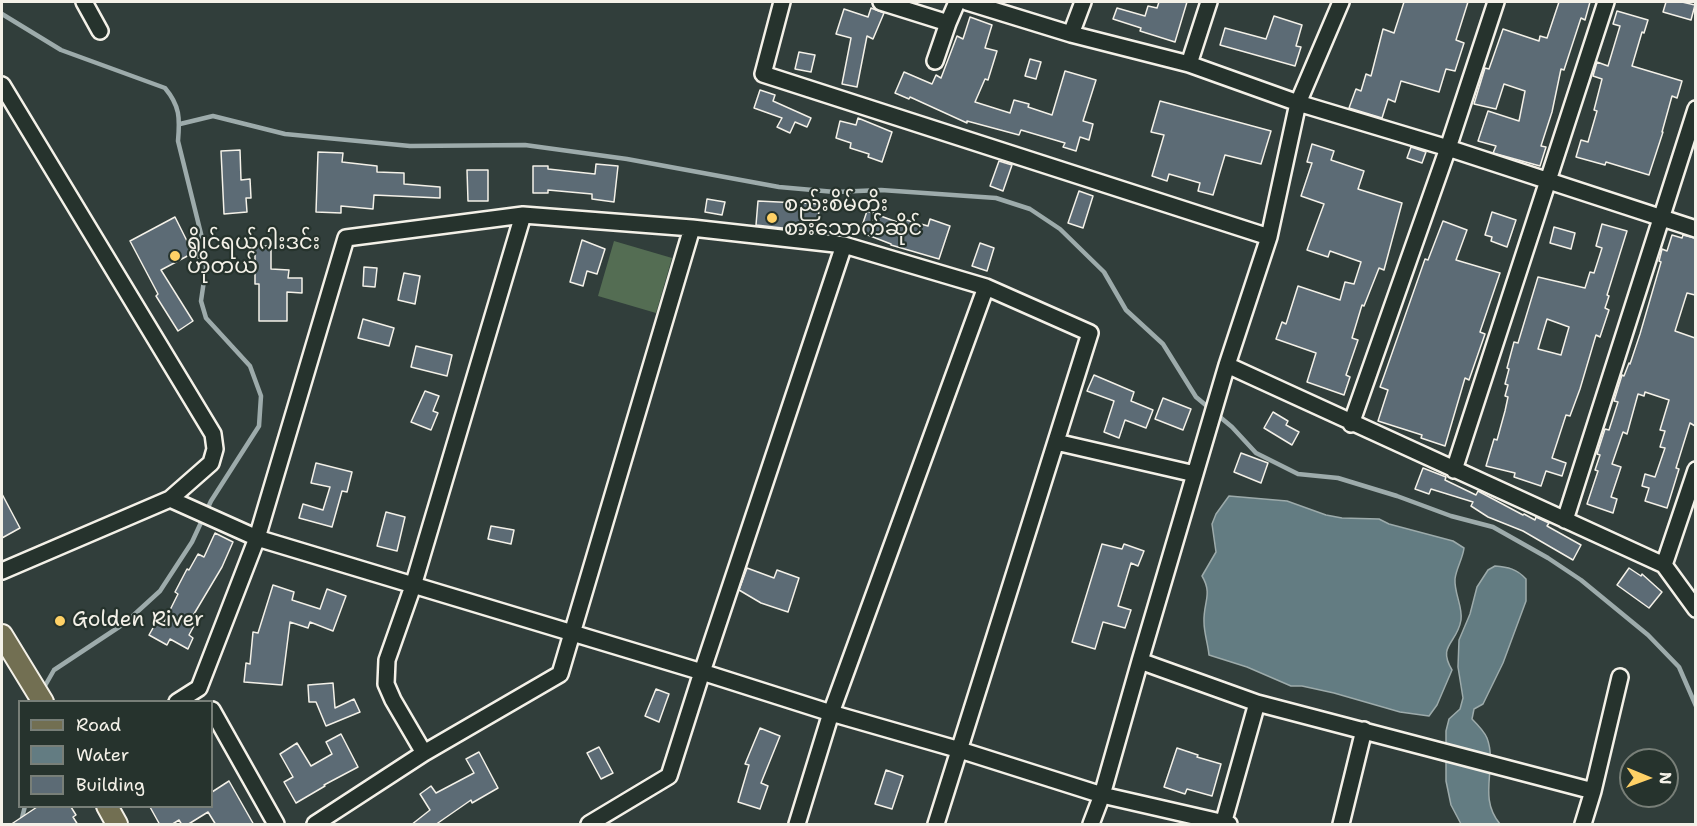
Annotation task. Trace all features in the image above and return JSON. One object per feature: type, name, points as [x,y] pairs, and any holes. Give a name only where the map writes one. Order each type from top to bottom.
[{"type":"main road","points":[[2,635],[42,700]]},
{"type":"main road","points":[[107,808],[117,825]]},
{"type":"street","points":[[84,2],[100,31]]},
{"type":"street","points":[[782,2],[763,74],[1269,237]]},
{"type":"street","points":[[881,2],[948,23]]},
{"type":"street","points":[[934,61],[957,2]]},
{"type":"street","points":[[967,2],[1071,34],[1188,64],[1298,103],[1448,148],[1695,229]]},
{"type":"street","points":[[1071,34],[1083,2]]},
{"type":"street","points":[[1188,64],[1209,2]]},
{"type":"street","points":[[1091,825],[1102,795],[1227,365],[1269,237],[1298,103],[1341,2]]},
{"type":"street","points":[[1351,424],[1448,148],[1496,2]]},
{"type":"street","points":[[1454,470],[1606,2]]},
{"type":"street","points":[[2,85],[213,434],[214,449],[211,463],[170,499],[2,570]]},
{"type":"street","points":[[1565,520],[1695,109]]},
{"type":"street","points":[[424,753],[386,684],[387,660],[413,586],[523,215]]},
{"type":"street","points":[[184,700],[203,695],[257,538],[346,238],[523,215],[692,228],[844,245],[986,287],[1090,333],[936,825]]},
{"type":"street","points":[[315,825],[424,753],[560,674],[692,228]]},
{"type":"street","points":[[589,825],[669,776],[844,245]]},
{"type":"street","points":[[797,825],[831,713],[986,287]]},
{"type":"street","points":[[1227,365],[1351,424],[1664,565],[1695,609]]},
{"type":"street","points":[[1056,442],[1195,474]]},
{"type":"street","points":[[1664,565],[1695,470]]},
{"type":"street","points":[[170,499],[257,538],[1102,795],[1225,824],[1257,703]]},
{"type":"street","points":[[1140,661],[1257,703],[1593,791]]},
{"type":"street","points":[[1583,825],[1620,677]]},
{"type":"street","points":[[213,712],[276,825]]},
{"type":"street","points":[[1341,825],[1364,730]]},
{"type":"green space","points":[[614,241],[672,258],[656,313],[598,296]]},
{"type":"water","points":[[1229,496],[1287,501],[1326,515],[1342,518],[1379,519],[1389,524],[1453,541],[1464,548],[1455,579],[1461,620],[1447,650],[1448,662],[1452,670],[1437,705],[1429,716],[1400,712],[1302,686],[1291,686],[1247,667],[1209,655],[1204,622],[1207,588],[1202,576],[1216,552],[1212,524]]},
{"type":"water","points":[[1495,566],[1512,569],[1526,579],[1526,601],[1503,663],[1483,704],[1474,709],[1472,719],[1487,738],[1490,749],[1490,803],[1493,814],[1500,824],[1461,824],[1451,805],[1446,781],[1446,731],[1449,719],[1460,709],[1463,698],[1458,667],[1459,640],[1470,614],[1477,587],[1488,570]]},
{"type":"building","points":[[1159,2],[1187,2],[1175,42],[1140,31],[1141,28],[1113,19],[1117,8],[1145,16],[1148,6],[1157,8]]},
{"type":"building","points":[[1404,2],[1468,2],[1456,40],[1464,43],[1455,71],[1446,69],[1439,92],[1401,81],[1395,102],[1388,99],[1382,118],[1349,108],[1356,89],[1361,91],[1366,74],[1371,76],[1383,29],[1394,33]]},
{"type":"building","points":[[1559,2],[1590,2],[1585,20],[1581,18],[1564,70],[1561,69],[1552,112],[1541,146],[1546,147],[1540,166],[1493,153],[1496,146],[1478,141],[1488,111],[1519,121],[1525,91],[1504,84],[1496,109],[1474,104],[1485,68],[1489,69],[1503,29],[1539,41],[1540,36],[1547,38]]},
{"type":"building","points":[[1666,2],[1695,5],[1691,20],[1663,12]]},
{"type":"building","points":[[871,8],[884,13],[873,39],[867,36],[857,87],[842,84],[851,38],[836,34],[844,9],[868,17]]},
{"type":"building","points":[[1617,11],[1648,20],[1632,66],[1682,81],[1677,98],[1672,96],[1649,175],[1606,162],[1605,165],[1576,157],[1581,140],[1588,142],[1597,111],[1594,110],[1602,79],[1593,76],[1597,62],[1608,66],[1620,26],[1613,24]]},
{"type":"building","points":[[1274,16],[1302,25],[1296,46],[1301,47],[1295,66],[1220,45],[1225,28],[1266,39]]},
{"type":"building","points":[[970,17],[992,25],[985,48],[997,51],[988,80],[985,79],[975,102],[1010,113],[1014,100],[1052,115],[1065,71],[1096,80],[1083,121],[1093,124],[1089,140],[1080,137],[1076,151],[1063,147],[1065,143],[1021,130],[1019,135],[967,121],[967,123],[910,97],[909,99],[895,93],[904,72],[932,84],[936,75],[941,78],[957,36],[963,39]]},
{"type":"building","points":[[799,52],[815,55],[811,72],[795,69]]},
{"type":"building","points":[[1030,59],[1041,62],[1036,79],[1025,76]]},
{"type":"building","points":[[760,90],[775,95],[773,101],[811,118],[807,127],[795,122],[790,133],[777,127],[782,118],[754,108]]},
{"type":"building","points":[[1160,101],[1271,131],[1261,164],[1225,155],[1213,195],[1198,191],[1200,183],[1169,174],[1167,181],[1152,176],[1164,135],[1151,132]]},
{"type":"building","points":[[858,118],[892,132],[882,162],[868,157],[869,154],[850,148],[851,143],[836,138],[840,121],[856,125]]},
{"type":"building","points":[[1312,144],[1334,151],[1331,160],[1364,171],[1358,189],[1402,203],[1384,270],[1379,268],[1364,306],[1362,305],[1352,338],[1358,340],[1346,375],[1350,377],[1344,395],[1307,382],[1316,353],[1276,339],[1282,322],[1286,324],[1298,286],[1340,300],[1345,282],[1354,284],[1361,262],[1330,251],[1328,257],[1307,250],[1324,204],[1301,196],[1312,163],[1307,162]]},
{"type":"building","points":[[1411,147],[1426,152],[1422,163],[1407,158]]},
{"type":"building","points":[[240,150],[241,180],[250,179],[251,198],[246,198],[247,212],[224,214],[221,151]]},
{"type":"building","points":[[318,152],[343,153],[342,162],[377,166],[377,172],[404,173],[404,184],[440,187],[440,198],[374,195],[373,209],[341,206],[341,213],[316,212]]},
{"type":"building","points":[[999,161],[1012,165],[1003,191],[990,186]]},
{"type":"building","points":[[596,164],[618,166],[614,202],[592,199],[592,194],[548,190],[548,193],[533,193],[533,166],[548,166],[548,169],[595,174]]},
{"type":"building","points":[[467,170],[488,170],[488,201],[468,201]]},
{"type":"building","points":[[1079,191],[1093,196],[1083,228],[1068,223]]},
{"type":"building","points":[[707,199],[725,202],[722,215],[705,212]]},
{"type":"building","points":[[758,201],[819,204],[818,232],[756,225]]},
{"type":"building","points":[[867,211],[897,222],[899,218],[928,226],[930,219],[950,226],[939,259],[891,245],[860,232]]},
{"type":"building","points":[[1492,212],[1516,220],[1507,247],[1491,241],[1492,237],[1485,235]]},
{"type":"building","points":[[175,217],[193,253],[161,270],[193,321],[178,331],[156,296],[158,294],[130,241]]},
{"type":"building","points":[[1443,221],[1467,230],[1456,260],[1500,273],[1480,332],[1485,334],[1469,380],[1465,378],[1445,446],[1421,438],[1422,435],[1378,421],[1388,390],[1380,387],[1425,259],[1428,260]]},
{"type":"building","points":[[1602,224],[1627,231],[1607,295],[1609,296],[1605,308],[1609,310],[1600,337],[1596,335],[1580,389],[1570,416],[1566,415],[1552,458],[1566,463],[1562,476],[1546,471],[1541,486],[1514,477],[1515,473],[1486,466],[1494,439],[1497,440],[1508,397],[1505,396],[1508,385],[1505,384],[1509,369],[1507,368],[1514,342],[1518,343],[1538,277],[1585,288],[1590,272],[1594,273],[1602,248],[1596,246]],"holes":[[[1547,319],[1569,327],[1561,355],[1538,349]]]},
{"type":"building","points":[[1554,227],[1575,233],[1571,249],[1550,243]]},
{"type":"building","points":[[1672,235],[1695,238],[1695,295],[1687,293],[1675,331],[1695,338],[1695,426],[1690,423],[1667,508],[1645,501],[1649,488],[1642,486],[1645,474],[1655,477],[1665,448],[1660,447],[1665,431],[1660,430],[1669,400],[1645,392],[1644,396],[1638,394],[1627,434],[1623,432],[1612,464],[1621,467],[1611,497],[1617,499],[1613,513],[1587,504],[1598,471],[1595,470],[1600,455],[1597,454],[1605,429],[1609,430],[1618,402],[1614,401],[1622,375],[1624,376],[1630,364],[1640,334],[1661,262],[1659,261],[1662,249],[1667,251]]},
{"type":"building","points":[[582,240],[605,249],[597,274],[587,271],[583,286],[570,282]]},
{"type":"building","points":[[980,243],[994,248],[987,271],[972,266]]},
{"type":"building","points":[[255,246],[271,246],[271,269],[289,270],[288,278],[302,278],[302,293],[287,292],[287,321],[259,321],[259,284],[255,284]]},
{"type":"building","points":[[364,267],[377,268],[375,287],[363,286]]},
{"type":"building","points":[[404,273],[420,276],[415,304],[398,300]]},
{"type":"building","points":[[363,319],[394,328],[389,346],[358,338]]},
{"type":"building","points":[[416,346],[452,355],[447,376],[411,367]]},
{"type":"building","points":[[1094,375],[1134,392],[1131,401],[1153,410],[1146,428],[1125,420],[1119,438],[1104,432],[1114,401],[1087,391]]},
{"type":"building","points":[[425,391],[439,396],[433,411],[438,413],[431,430],[411,422]]},
{"type":"building","points":[[1163,398],[1191,409],[1183,430],[1155,419]]},
{"type":"building","points":[[1273,412],[1288,421],[1286,425],[1299,432],[1292,445],[1264,428]]},
{"type":"building","points":[[1241,453],[1268,463],[1261,483],[1234,472]]},
{"type":"building","points":[[316,463],[352,472],[347,492],[342,491],[332,527],[299,518],[303,504],[323,510],[330,487],[311,483]]},
{"type":"building","points":[[1423,468],[1446,477],[1445,480],[1476,495],[1478,491],[1523,515],[1535,520],[1536,517],[1549,523],[1547,526],[1581,545],[1573,560],[1523,531],[1488,517],[1471,506],[1473,502],[1431,489],[1429,494],[1415,489]]},
{"type":"building","points":[[2,494],[20,528],[2,538]]},
{"type":"building","points":[[386,512],[405,517],[397,551],[377,546]]},
{"type":"building","points":[[491,526],[514,530],[511,544],[488,539]]},
{"type":"building","points":[[215,533],[233,542],[222,567],[191,619],[196,622],[189,635],[193,638],[188,649],[170,639],[167,645],[149,635],[158,619],[164,622],[178,594],[175,592],[187,569],[189,570],[198,554],[204,557]]},
{"type":"building","points":[[1102,544],[1122,549],[1124,544],[1144,551],[1138,566],[1131,563],[1118,606],[1131,610],[1125,628],[1103,622],[1095,649],[1072,642]]},
{"type":"building","points":[[747,568],[774,578],[777,570],[799,578],[788,612],[761,603],[739,590]]},
{"type":"building","points":[[1629,568],[1641,576],[1642,574],[1662,592],[1649,608],[1617,585]]},
{"type":"building","points":[[273,585],[294,592],[292,600],[320,609],[327,589],[346,596],[333,631],[310,622],[308,628],[290,622],[282,685],[244,682],[246,663],[250,664],[253,632],[258,633]]},
{"type":"building","points":[[333,683],[335,708],[354,699],[360,712],[326,726],[316,702],[309,702],[308,685]]},
{"type":"building","points":[[656,689],[669,694],[659,722],[645,716]]},
{"type":"building","points":[[760,728],[780,736],[761,783],[768,786],[760,809],[738,802],[749,765],[745,764]]},
{"type":"building","points":[[341,734],[358,767],[296,803],[284,782],[293,777],[280,754],[297,743],[311,766],[332,754],[326,742]]},
{"type":"building","points":[[599,747],[613,773],[601,779],[587,753]]},
{"type":"building","points":[[1177,748],[1221,764],[1212,796],[1187,789],[1185,794],[1164,787]]},
{"type":"building","points":[[479,752],[498,788],[472,803],[471,800],[435,825],[411,825],[430,810],[420,794],[431,786],[436,793],[474,773],[466,759]]},
{"type":"building","points":[[886,770],[903,776],[892,809],[875,804]]},
{"type":"building","points":[[229,781],[254,825],[216,825],[208,812],[187,825],[182,825],[179,820],[171,825],[160,825],[151,808],[213,808],[213,791]]},
{"type":"building","points":[[36,808],[72,808],[76,815],[73,817],[78,825],[10,825]]},
{"type":"waterway","points":[[2,14],[61,50],[165,88],[170,95],[178,113],[178,141],[204,246],[206,267],[201,301],[206,318],[250,366],[261,396],[259,426],[211,501],[192,542],[160,591],[125,623],[54,670],[42,691]]},
{"type":"waterway","points":[[180,124],[213,116],[285,134],[410,146],[525,145],[627,159],[779,187],[835,192],[881,190],[996,198],[1030,209],[1060,229],[1104,272],[1126,310],[1163,344],[1196,397],[1232,427],[1256,453],[1298,474],[1338,478],[1451,516],[1493,527],[1548,558],[1581,580],[1648,635],[1679,667],[1696,706]]},
{"type":"waterway","points":[[21,822],[24,808]]},
{"type":"place","name":"စည်းစိမ်တိုး စားသောက်ဆိုင်","points":[[772,218]]},
{"type":"place","name":"ရွိုင်ရယ်ဂါးဒင်း ဟိုတယ်","points":[[175,256]]},
{"type":"place","name":"Golden River","points":[[60,621]]}]
